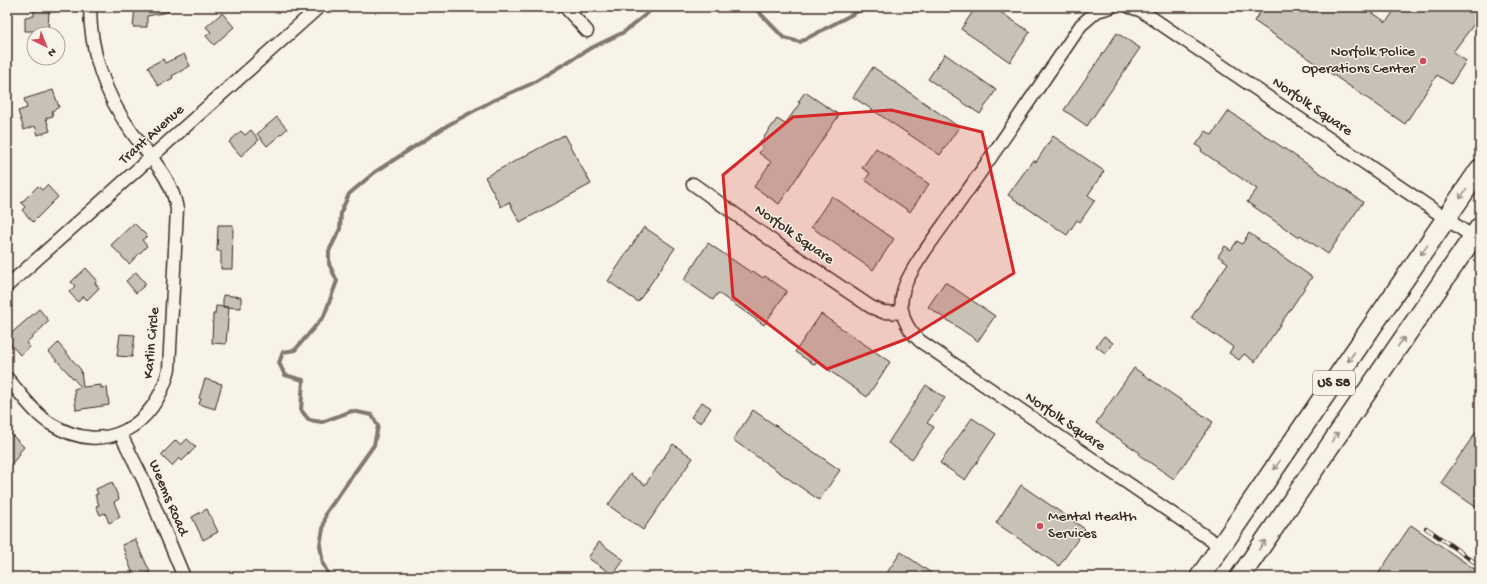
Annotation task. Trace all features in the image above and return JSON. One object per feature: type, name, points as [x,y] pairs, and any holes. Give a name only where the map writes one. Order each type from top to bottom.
[{"type":"main road","name":"US 58","points":[[1200,577],[1480,169]]},
{"type":"main road","name":"US 58","points":[[1240,577],[1478,235]]},
{"type":"street","name":"Karlin Circle","points":[[7,378],[39,414],[50,424],[62,430],[94,437],[120,433],[137,424],[148,414],[160,396],[169,369],[177,208],[175,194],[169,180],[126,124],[107,88],[92,42],[90,7]]},
{"type":"street","name":"Trant Avenue","points":[[7,286],[319,7]]},
{"type":"street","points":[[565,7],[587,31]]},
{"type":"street","name":"Norfolk Square","points":[[1111,7],[1097,11],[1081,25],[930,245],[905,284],[902,294],[903,313],[907,326],[920,341],[1220,547]]},
{"type":"street","name":"Norfolk Square","points":[[1130,7],[1140,10],[1155,20],[1446,218],[1478,235]]},
{"type":"street","name":"Norfolk Square","points":[[693,184],[774,242],[871,307],[883,312],[903,313]]},
{"type":"street","name":"Weems Road","points":[[120,433],[142,479],[184,577]]},
{"type":"highlighted area","points":[[891,110],[982,132],[1014,273],[909,338],[827,369],[733,297],[723,175],[793,117]]},
{"type":"building","points":[[34,7],[49,7],[48,26],[26,26],[25,31],[25,17],[34,16]]},
{"type":"building","points":[[135,7],[168,7],[169,12],[147,16],[147,27],[133,27]]},
{"type":"building","points":[[976,7],[993,7],[1030,32],[1010,62],[961,29]]},
{"type":"building","points":[[1264,7],[1364,7],[1386,22],[1397,7],[1480,7],[1480,16],[1453,52],[1466,61],[1451,84],[1437,75],[1405,124],[1254,21]]},
{"type":"building","points":[[222,13],[234,27],[214,45],[206,36],[211,32],[206,27]]},
{"type":"building","points":[[1117,33],[1140,48],[1087,126],[1064,110]]},
{"type":"building","points":[[184,54],[190,66],[158,86],[148,67],[163,59],[165,63]]},
{"type":"building","points":[[945,54],[996,90],[980,114],[928,79]]},
{"type":"building","points":[[873,67],[959,127],[940,155],[853,97]]},
{"type":"building","points":[[53,90],[59,107],[52,111],[53,116],[46,118],[50,131],[38,135],[35,126],[24,130],[18,111],[27,108],[24,99]]},
{"type":"building","points":[[805,92],[839,115],[779,204],[754,187],[771,162],[759,153],[763,147],[759,144],[777,119],[785,124],[800,103],[798,102]]},
{"type":"building","points":[[1229,111],[1363,202],[1328,254],[1300,235],[1298,237],[1247,202],[1257,189],[1201,151],[1202,149],[1196,145],[1206,131],[1212,135]]},
{"type":"building","points":[[277,117],[287,129],[267,146],[257,134]]},
{"type":"building","points":[[251,130],[259,140],[241,156],[229,142],[241,131],[245,135]]},
{"type":"building","points":[[564,135],[591,184],[520,222],[509,202],[501,207],[485,177]]},
{"type":"building","points":[[1053,136],[1104,171],[1088,195],[1095,200],[1080,222],[1077,220],[1067,235],[1008,195],[1033,160],[1036,162]]},
{"type":"building","points":[[876,148],[929,184],[910,212],[865,180],[870,173],[862,168]]},
{"type":"building","points":[[47,185],[58,197],[33,222],[22,210],[25,207],[21,203],[38,186],[42,190]]},
{"type":"building","points":[[832,196],[894,239],[873,270],[811,227]]},
{"type":"building","points":[[134,223],[147,236],[142,240],[147,246],[129,264],[111,245]]},
{"type":"building","points":[[218,225],[233,225],[232,269],[221,269],[221,251],[217,251]]},
{"type":"building","points":[[644,227],[675,248],[638,302],[608,281]]},
{"type":"building","points":[[1249,233],[1312,277],[1255,362],[1244,354],[1239,360],[1229,353],[1233,347],[1191,318],[1228,263],[1218,256],[1225,246],[1231,250],[1237,241],[1242,244]]},
{"type":"building","points":[[708,243],[752,273],[753,271],[763,278],[765,276],[787,291],[764,325],[718,293],[713,300],[684,280]]},
{"type":"building","points":[[86,268],[97,280],[95,283],[99,288],[87,300],[83,296],[78,302],[69,292],[75,286],[71,282]]},
{"type":"building","points":[[136,272],[146,284],[136,293],[126,281]]},
{"type":"building","points":[[945,282],[995,316],[978,341],[928,307]]},
{"type":"building","points":[[223,295],[241,297],[241,308],[223,307]]},
{"type":"building","points":[[216,306],[229,307],[226,344],[212,343],[213,314],[215,314]]},
{"type":"building","points":[[39,309],[49,321],[26,343],[30,347],[20,355],[7,340],[7,337]]},
{"type":"building","points":[[821,314],[890,362],[867,397],[817,362],[815,365],[795,352]]},
{"type":"building","points":[[120,334],[135,335],[132,357],[117,356]]},
{"type":"building","points":[[1104,336],[1113,343],[1105,353],[1096,346]]},
{"type":"building","points":[[58,343],[81,370],[83,387],[101,385],[101,388],[107,387],[109,405],[76,410],[74,389],[81,387],[49,352]]},
{"type":"building","points":[[1134,368],[1213,422],[1174,479],[1139,455],[1140,453],[1096,423]]},
{"type":"building","points":[[205,379],[222,384],[215,409],[199,404],[201,399],[199,398]]},
{"type":"building","points":[[926,385],[945,398],[927,423],[934,427],[912,459],[888,443]]},
{"type":"building","points":[[702,402],[711,408],[701,423],[691,417]]},
{"type":"building","points":[[753,410],[840,470],[819,500],[733,440]]},
{"type":"building","points":[[972,418],[996,434],[965,480],[940,463]]},
{"type":"building","points":[[1480,426],[1480,510],[1441,483]]},
{"type":"building","points":[[7,430],[24,447],[7,469]]},
{"type":"building","points":[[187,439],[196,447],[182,461],[179,458],[172,466],[161,455],[176,440],[181,445]]},
{"type":"building","points":[[673,444],[693,458],[643,530],[608,505],[630,474],[645,485]]},
{"type":"building","points":[[112,482],[119,499],[114,502],[120,517],[109,523],[105,513],[100,515],[96,506],[99,505],[95,495],[98,494],[96,489]]},
{"type":"building","name":"Mental Health Services","points":[[1021,485],[1085,529],[1059,566],[996,523]]},
{"type":"building","points":[[207,509],[218,532],[203,540],[192,517]]},
{"type":"building","points":[[1411,525],[1480,573],[1480,577],[1376,577]]},
{"type":"building","points":[[135,539],[150,572],[138,577],[134,577],[122,545]]},
{"type":"building","points":[[599,542],[624,560],[613,575],[588,558]]},
{"type":"building","points":[[901,552],[937,577],[884,577]]},
{"type":"waterway","points":[[330,577],[323,564],[320,545],[326,513],[374,445],[378,426],[372,415],[352,411],[322,422],[309,420],[301,410],[303,380],[285,375],[279,363],[283,352],[295,350],[324,316],[337,281],[329,264],[329,251],[340,229],[341,212],[349,194],[375,172],[448,125],[494,100],[531,84],[589,49],[624,32],[655,7]]},
{"type":"waterway","points":[[754,7],[784,38],[800,42],[866,7]]},
{"type":"railway","points":[[1426,528],[1480,566]]},
{"type":"place","name":"Norfolk Police Operations Center","points":[[1423,61]]},
{"type":"place","name":"Mental Health Services","points":[[1040,526]]}]
